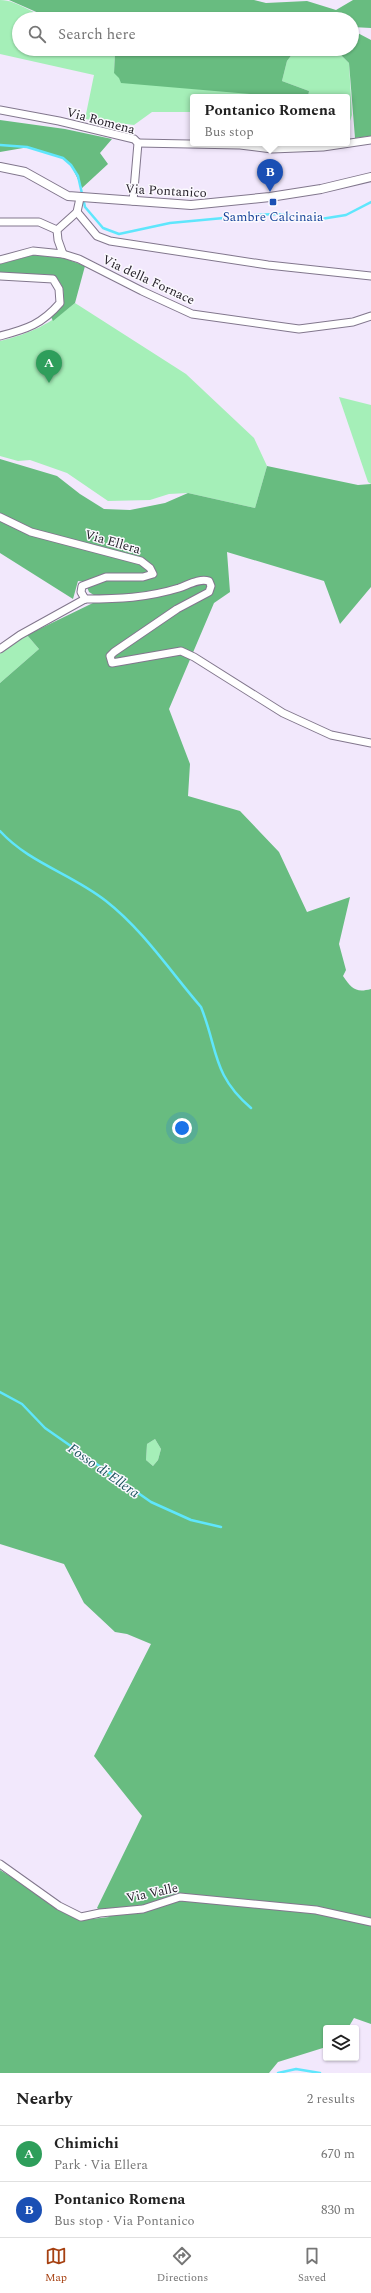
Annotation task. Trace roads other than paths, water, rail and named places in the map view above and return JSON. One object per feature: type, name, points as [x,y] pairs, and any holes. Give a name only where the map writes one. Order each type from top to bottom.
[{"type":"street","name":"Via Romena","points":[[0,110],[77,125],[134,139],[138,143],[133,201]]},
{"type":"street","points":[[350,143],[371,140]]},
{"type":"street","points":[[138,143],[190,144]]},
{"type":"street","points":[[248,146],[272,149],[325,146]]},
{"type":"street","name":"Via Pontanico","points":[[0,167],[25,172],[68,196],[204,205],[321,189],[371,177]]},
{"type":"street","points":[[57,230],[77,212],[81,198]]},
{"type":"street","name":"Via della Fornace","points":[[77,212],[97,236],[110,241],[268,265],[371,276]]},
{"type":"street","points":[[0,222],[39,222],[57,230]]},
{"type":"street","points":[[0,260],[33,251],[63,254],[58,240],[57,230]]},
{"type":"street","name":"Via della Fornace","points":[[63,254],[79,259],[142,291],[192,314],[299,330],[353,322],[371,316]]},
{"type":"street","points":[[0,276],[53,278],[60,289],[60,303],[47,318],[21,330],[0,336]]},
{"type":"street","name":"Via Ellera","points":[[0,517],[31,532],[141,561],[150,568],[153,574],[143,577],[106,577],[82,586],[81,592],[85,598]]},
{"type":"street","points":[[0,649],[20,635],[85,598],[126,600],[173,589],[200,580],[208,581],[212,586],[209,592],[177,609],[114,652],[110,656],[112,663],[181,651],[194,657],[283,713],[331,735],[371,743]]},
{"type":"street","name":"Via Valle","points":[[0,1864],[59,1906],[81,1917],[100,1913],[143,1909],[180,1897],[316,1910],[371,1922]]},
{"type":"waterway","points":[[0,145],[27,147],[63,158],[71,165],[78,176],[85,207],[103,228],[119,234],[170,223],[256,215],[275,214],[321,219],[346,215],[371,202]]},
{"type":"waterway","points":[[0,831],[24,852],[79,883],[106,901],[119,912],[156,951],[201,1007],[223,1073],[238,1096],[251,1108]]},
{"type":"waterway","name":"Fosso di Ellera","points":[[0,1392],[22,1404],[45,1428],[151,1502],[191,1520],[221,1527]]},
{"type":"waterway","points":[[278,2073],[296,2069],[320,2073]]},
{"type":"place","name":"Pontanico Romena","points":[[270,192]]},
{"type":"place","name":"Sambre Calcinaia","points":[[273,202]]},
{"type":"place","name":"Chimichi","points":[[49,383]]}]
